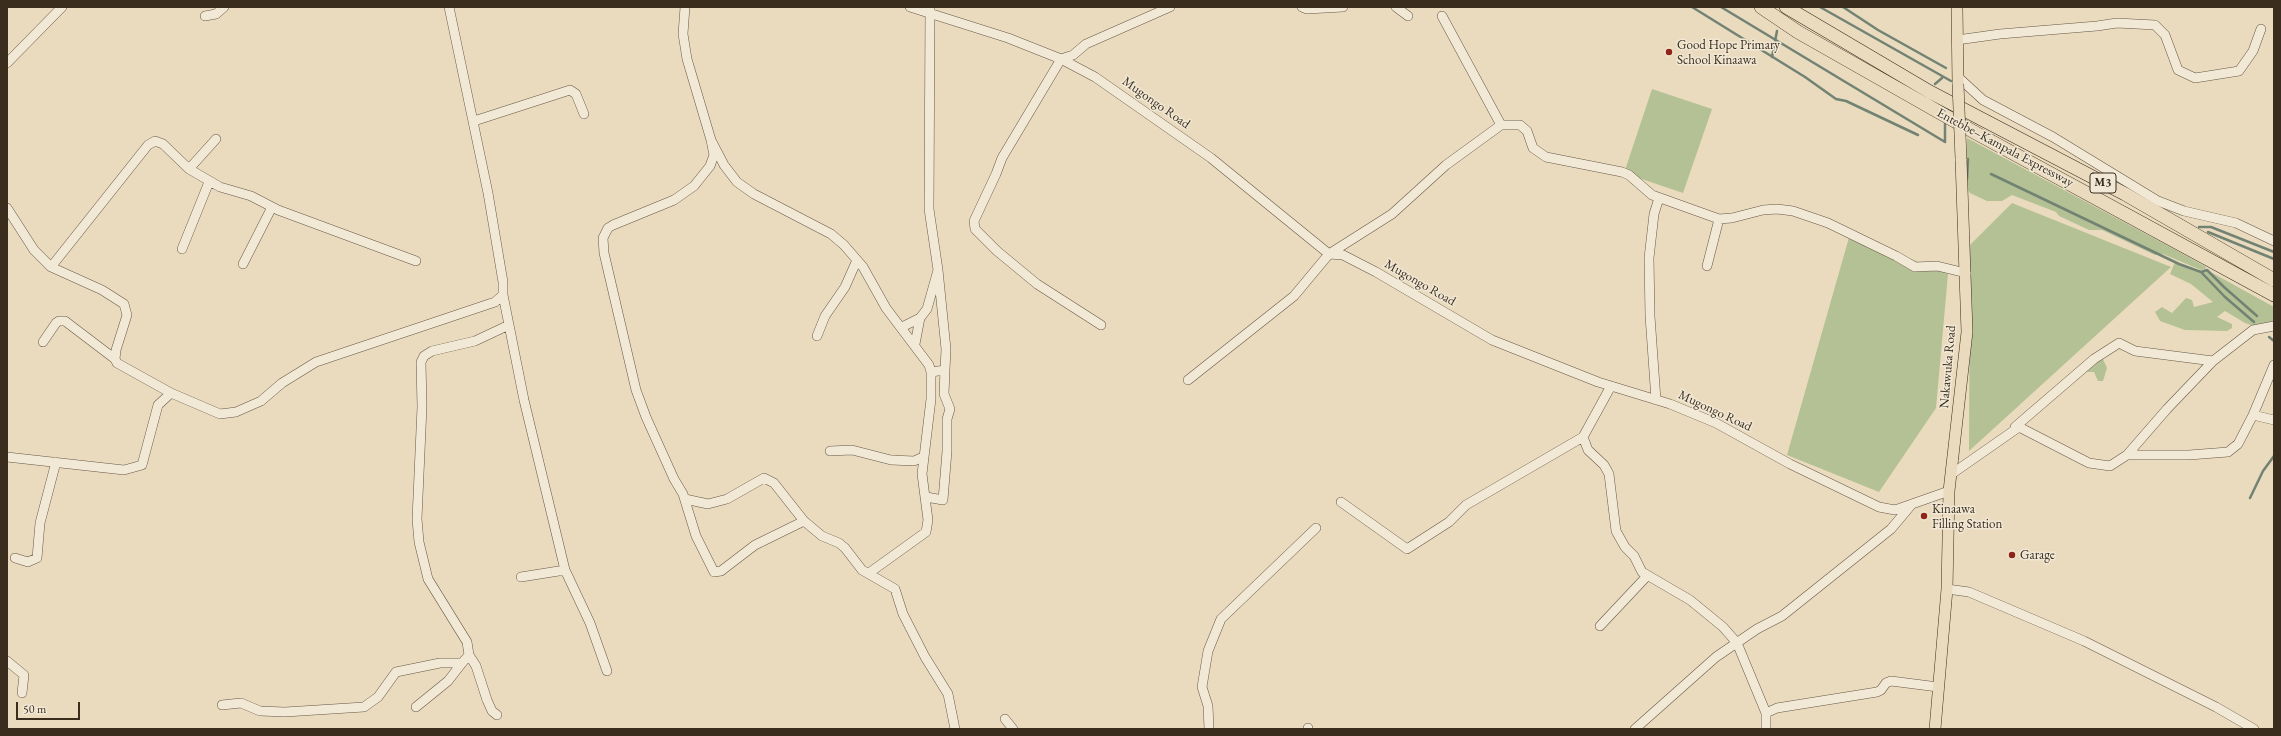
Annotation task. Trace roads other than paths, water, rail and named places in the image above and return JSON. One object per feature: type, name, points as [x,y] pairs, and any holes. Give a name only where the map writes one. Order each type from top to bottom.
[{"type":"highway","name":"Entebbe–Kampala Expressway","points":[[1761,7],[1865,71],[2274,295]]},
{"type":"highway","name":"Entebbe–Kampala Expressway","points":[[1786,7],[1930,92],[2124,194],[2274,280]]},
{"type":"main road","name":"Nakawuka Road","points":[[1935,729],[1947,590],[1949,491],[1953,473],[1967,332],[1966,273],[1961,210],[1957,7]]},
{"type":"street","points":[[7,63],[62,7]]},
{"type":"street","points":[[205,16],[216,14],[224,7]]},
{"type":"street","points":[[449,7],[474,121],[499,254],[503,294],[509,325],[517,354],[524,400],[565,570],[590,623],[607,670]]},
{"type":"street","points":[[685,7],[683,34],[687,59],[714,155],[710,166],[694,186],[674,200],[608,228],[603,238],[604,253],[636,390],[646,417],[685,499],[696,536],[708,562],[716,573],[755,545],[804,521]]},
{"type":"street","name":"Mugongo Road","points":[[910,7],[932,9],[1061,58],[1105,83],[1211,158],[1328,254],[1343,255],[1369,268],[1492,340],[1611,386],[1656,400],[1716,423],[1790,464],[1879,507],[1895,510],[1949,491]]},
{"type":"street","points":[[1101,325],[1037,284],[997,251],[975,229],[973,224],[1002,158],[1061,58],[1073,55],[1086,44],[1170,7]]},
{"type":"street","points":[[1302,7],[1307,9],[1343,7]]},
{"type":"street","points":[[1396,7],[1408,16]]},
{"type":"street","points":[[926,497],[943,500],[946,476],[947,419],[950,409],[944,394],[946,349],[943,312],[929,209],[932,9]]},
{"type":"street","points":[[1442,16],[1501,125]]},
{"type":"street","points":[[1957,40],[2116,23],[2155,25],[2165,35],[2178,70],[2195,78],[2239,71],[2253,52],[2261,29]]},
{"type":"street","points":[[1958,80],[1983,100],[2053,137],[2158,200],[2184,211],[2236,223],[2274,241]]},
{"type":"street","points":[[474,121],[570,90],[576,94],[584,114]]},
{"type":"street","points":[[1188,380],[1294,296],[1328,254],[1392,214],[1446,165],[1501,125],[1520,126],[1527,131],[1533,148],[1546,157],[1622,172],[1629,175],[1647,193],[1719,218],[1732,218],[1762,210],[1777,209],[1793,211],[1828,223],[1890,252],[1915,267],[1937,266],[1966,273]]},
{"type":"street","points":[[189,169],[216,139]]},
{"type":"street","points":[[711,140],[724,165],[737,182],[754,194],[831,234],[857,260],[886,308],[924,356],[931,372],[931,399],[922,474],[928,520],[926,532],[869,573]]},
{"type":"street","points":[[51,267],[152,143],[159,142],[189,169],[209,182],[251,196],[272,207],[416,261]]},
{"type":"street","points":[[182,249],[209,182]]},
{"type":"street","points":[[1656,400],[1651,323],[1649,258],[1654,214],[1659,198]]},
{"type":"street","points":[[243,264],[272,207]]},
{"type":"street","points":[[7,208],[34,250],[51,267],[102,290],[124,304],[126,309],[126,321],[116,350],[115,359]]},
{"type":"street","points":[[1707,266],[1719,218]]},
{"type":"street","points":[[817,336],[825,316],[845,287],[857,260]]},
{"type":"street","points":[[914,344],[920,318],[926,309],[938,270]]},
{"type":"street","points":[[43,342],[56,323],[62,320],[68,322],[115,359],[120,366],[213,412],[228,414],[261,401],[282,383],[316,362],[495,302],[503,294]]},
{"type":"street","points":[[926,309],[943,312]]},
{"type":"street","points":[[902,327],[920,318]]},
{"type":"street","points":[[497,715],[492,711],[476,666],[469,655],[467,642],[428,579],[419,542],[417,525],[422,406],[421,362],[424,356],[432,351],[475,341],[509,325]]},
{"type":"street","points":[[2015,427],[2021,428],[2089,463],[2101,466],[2110,466],[2127,455],[2167,409],[2213,361],[2253,330],[2274,326]]},
{"type":"street","points":[[1953,473],[2015,427],[2094,359],[2119,343],[2135,351],[2213,361]]},
{"type":"street","points":[[2127,455],[2189,455],[2228,452],[2238,444],[2253,415],[2274,365]]},
{"type":"street","points":[[931,372],[945,370]]},
{"type":"street","points":[[1341,502],[1407,549],[1449,522],[1466,505],[1583,437],[1611,386]]},
{"type":"street","points":[[7,457],[124,470],[142,465],[158,405],[165,397],[172,393]]},
{"type":"street","points":[[2253,415],[2274,420]]},
{"type":"street","points":[[1583,437],[1588,450],[1604,464],[1609,474],[1616,531],[1625,547],[1634,556],[1642,572],[1690,600],[1708,613],[1737,643],[1766,713],[1766,729]]},
{"type":"street","points":[[830,451],[852,450],[896,460],[914,461],[923,457]]},
{"type":"street","points":[[15,558],[28,562],[37,558],[40,523],[56,462]]},
{"type":"street","points":[[685,499],[708,504],[727,499],[764,478],[774,483],[804,521],[822,536],[842,545],[862,570],[895,589],[903,614],[925,657],[948,694],[955,729]]},
{"type":"street","points":[[1635,729],[1716,658],[1757,629],[1782,616],[1891,530],[1912,504]]},
{"type":"street","points":[[1209,729],[1208,706],[1202,687],[1208,651],[1221,618],[1316,528]]},
{"type":"street","points":[[521,578],[565,570]]},
{"type":"street","points":[[1600,626],[1648,576]]},
{"type":"street","points":[[1947,590],[1969,592],[2084,641],[2210,704],[2254,729]]},
{"type":"street","points":[[416,707],[448,681],[469,655]]},
{"type":"street","points":[[7,661],[24,675],[22,693]]},
{"type":"street","points":[[222,705],[241,703],[260,711],[285,712],[364,707],[378,697],[396,672],[440,663],[462,662]]},
{"type":"street","points":[[1766,713],[1777,708],[1877,692],[1888,682],[1938,686]]},
{"type":"street","points":[[1005,719],[1012,729]]},
{"type":"waterway","points":[[1692,7],[1805,77],[1836,99],[1846,101],[1918,135]]},
{"type":"waterway","points":[[1721,7],[1945,142],[1945,124]]},
{"type":"waterway","points":[[1820,7],[1951,81]]},
{"type":"waterway","points":[[1843,7],[1878,30],[1946,68]]},
{"type":"waterway","points":[[1772,57],[1777,31]]},
{"type":"waterway","points":[[1935,84],[1942,78]]},
{"type":"waterway","points":[[1967,179],[1968,159]]},
{"type":"waterway","points":[[1991,174],[2179,264],[2201,272],[2207,270],[2257,316]]},
{"type":"waterway","points":[[2199,227],[2211,227],[2274,252]]},
{"type":"waterway","points":[[2208,232],[2274,259]]},
{"type":"waterway","points":[[2201,272],[2225,297],[2254,322]]},
{"type":"waterway","points":[[2269,337],[2274,341]]},
{"type":"waterway","points":[[2250,498],[2263,471],[2274,456]]},
{"type":"place","name":"Good Hope Primary School Kinaawa","points":[[1669,52]]},
{"type":"place","name":"Kinaawa Filling Station","points":[[1924,516]]},
{"type":"place","name":"Garage","points":[[2012,555]]}]
